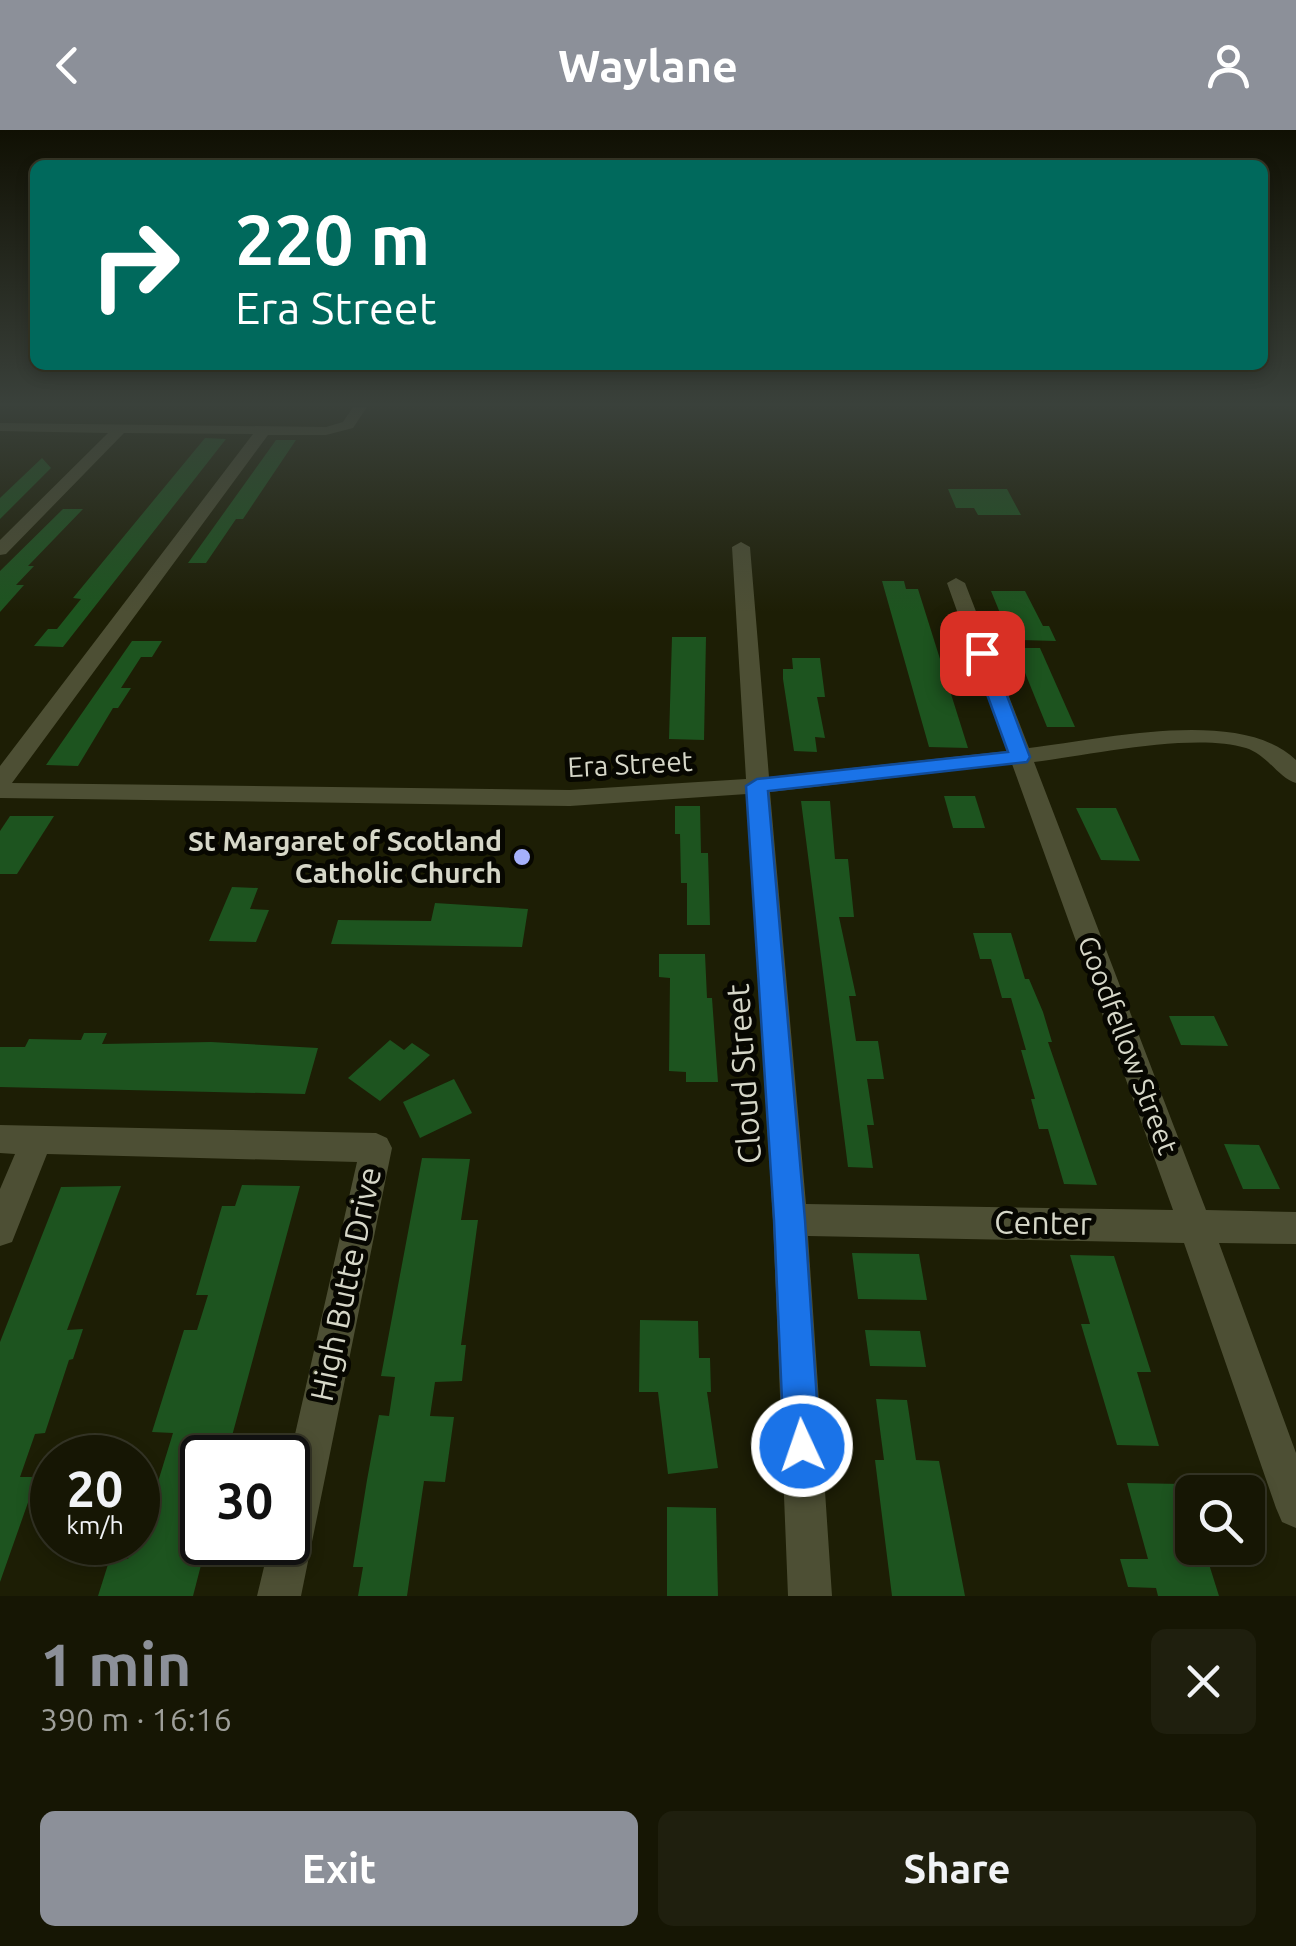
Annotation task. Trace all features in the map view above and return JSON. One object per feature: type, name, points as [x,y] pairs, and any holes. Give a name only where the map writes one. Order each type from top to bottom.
[{"type":"street","points":[[0,550],[74,475]]},
{"type":"street","points":[[0,782],[230,475]]},
{"type":"street","name":"Cloud Street","points":[[741,547],[790,1220],[810,1596]]},
{"type":"street","name":"Goodfellow Street","points":[[956,583],[1296,1508]]},
{"type":"street","name":"Era Street","points":[[0,790],[570,798],[757,786],[1209,736],[1261,742],[1286,761],[1296,776]]},
{"type":"street","points":[[0,1139],[36,1141],[0,1230]]},
{"type":"street","name":"High Butte Drive","points":[[36,1141],[376,1148],[279,1596]]},
{"type":"street","name":"Center","points":[[790,1220],[1296,1228]]},
{"type":"building","points":[[24,475],[44,475],[0,519],[0,498]]},
{"type":"building","points":[[174,475],[197,475],[63,647],[34,646],[48,629],[57,629],[81,599],[73,598]]},
{"type":"building","points":[[251,475],[272,475],[206,563],[188,563]]},
{"type":"building","points":[[948,489],[1007,489],[1021,515],[978,515],[974,508],[956,508]]},
{"type":"building","points":[[63,509],[83,509],[28,566],[34,566],[16,585],[24,585],[0,612],[0,571]]},
{"type":"building","points":[[882,581],[904,581],[906,589],[918,589],[968,748],[929,747]]},
{"type":"building","points":[[991,591],[1025,591],[1043,626],[1049,626],[1056,641],[1021,640],[1009,613],[1000,613]]},
{"type":"building","points":[[672,637],[706,637],[704,740],[669,739]]},
{"type":"building","points":[[132,641],[162,641],[152,657],[141,657],[121,688],[131,688],[118,708],[113,708],[78,766],[46,765]]},
{"type":"building","points":[[1015,648],[1040,648],[1075,727],[1047,727]]},
{"type":"building","points":[[792,658],[820,658],[825,697],[817,697],[825,738],[815,737],[817,752],[794,751],[783,679],[783,669],[793,669]]},
{"type":"building","points":[[944,796],[975,796],[985,828],[953,828]]},
{"type":"building","points":[[801,801],[830,801],[835,859],[848,859],[854,917],[839,917],[856,996],[849,996],[856,1041],[878,1041],[884,1079],[867,1079],[874,1125],[867,1125],[873,1168],[848,1167]]},
{"type":"building","points":[[675,806],[700,806],[701,853],[708,853],[710,925],[687,925],[687,883],[681,883]]},
{"type":"building","points":[[1076,808],[1116,808],[1140,861],[1101,860]]},
{"type":"building","points":[[10,816],[54,816],[17,874],[0,874],[0,831]]},
{"type":"building","points":[[232,887],[258,888],[250,909],[269,910],[256,942],[209,941]]},
{"type":"building","points":[[435,903],[528,909],[522,947],[331,944],[338,920],[431,921]]},
{"type":"building","points":[[973,933],[1011,933],[1025,979],[1029,979],[1043,1012],[1052,1042],[1048,1042],[1097,1185],[1064,1184],[1048,1129],[1039,1129],[1021,1050],[1026,1050],[1011,998],[1002,998],[991,959],[980,959]]},
{"type":"building","points":[[659,954],[705,954],[718,1082],[686,1082],[686,1072],[669,1071],[670,978],[659,977]]},
{"type":"building","points":[[1169,1016],[1214,1016],[1228,1046],[1181,1045]]},
{"type":"building","points":[[84,1033],[107,1033],[102,1044],[211,1042],[318,1048],[305,1094],[0,1087],[0,1047],[25,1047],[29,1039],[81,1040]]},
{"type":"building","points":[[390,1040],[404,1050],[412,1043],[430,1055],[380,1101],[348,1078]]},
{"type":"building","points":[[454,1079],[472,1113],[420,1138],[403,1102]]},
{"type":"building","points":[[1224,1144],[1259,1145],[1280,1189],[1243,1189]]},
{"type":"building","points":[[422,1158],[470,1159],[461,1220],[478,1220],[461,1345],[466,1345],[462,1381],[435,1382],[430,1416],[454,1417],[445,1482],[424,1481],[407,1596],[358,1596],[363,1567],[353,1567],[379,1415],[389,1416],[395,1377],[381,1376]]},
{"type":"building","points":[[242,1185],[300,1186],[232,1435],[180,1435],[180,1565],[201,1565],[193,1596],[98,1596],[108,1565],[160,1565],[160,1475],[173,1433],[152,1432],[184,1330],[197,1330],[208,1295],[196,1295],[222,1206],[235,1206]]},
{"type":"building","points":[[121,1186],[67,1330],[83,1329],[73,1359],[69,1360],[45,1433],[30,1435],[30,1448],[20,1477],[30,1477],[30,1497],[0,1582],[0,1342],[61,1187]]},
{"type":"building","points":[[852,1253],[919,1254],[927,1300],[858,1299]]},
{"type":"building","points":[[1070,1255],[1114,1256],[1151,1372],[1137,1372],[1159,1446],[1117,1445],[1081,1324],[1090,1324]]},
{"type":"building","points":[[640,1320],[698,1321],[699,1358],[710,1358],[711,1392],[707,1392],[718,1468],[668,1474],[658,1392],[639,1392]]},
{"type":"building","points":[[865,1330],[920,1331],[926,1367],[870,1366]]},
{"type":"building","points":[[876,1399],[907,1400],[916,1460],[939,1461],[965,1596],[892,1596],[875,1460],[884,1460]]},
{"type":"building","points":[[1127,1483],[1175,1484],[1175,1565],[1209,1565],[1219,1596],[1158,1596],[1156,1588],[1128,1587],[1120,1559],[1148,1559]]},
{"type":"building","points":[[667,1507],[716,1508],[718,1596],[667,1596]]},
{"type":"place","name":"St Margaret of Scotland Catholic Church","points":[[522,857]]},
{"type":"route","points":[[802,1446],[790,1220],[757,786],[1020,757],[982,653]]}]
